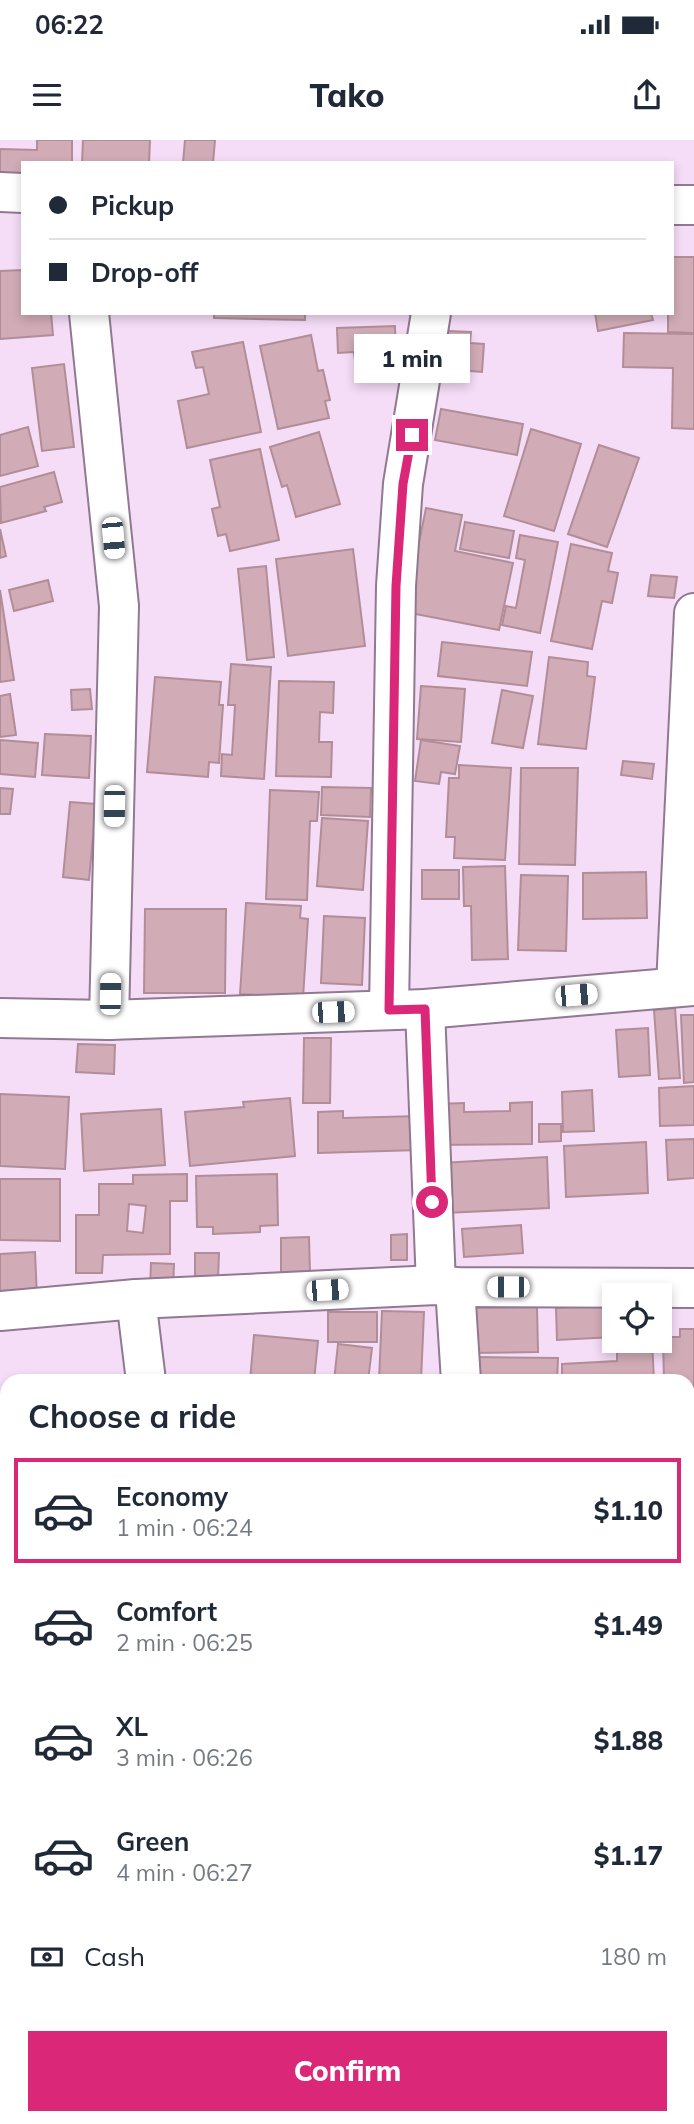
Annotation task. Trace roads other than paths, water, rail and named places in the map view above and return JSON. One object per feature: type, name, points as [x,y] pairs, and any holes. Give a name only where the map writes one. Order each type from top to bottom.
[{"type":"street","points":[[0,192],[21,193]]},
{"type":"street","points":[[674,205],[694,205]]},
{"type":"street","points":[[89,315],[120,606],[109,1020]]},
{"type":"street","points":[[431,315],[403,484],[396,586],[407,1010],[460,1374]]},
{"type":"street","points":[[0,1018],[109,1020],[407,1010],[685,986],[694,613]]},
{"type":"street","points":[[0,1311],[136,1299],[445,1286],[694,1288]]},
{"type":"street","points":[[136,1299],[145,1374]]}]
